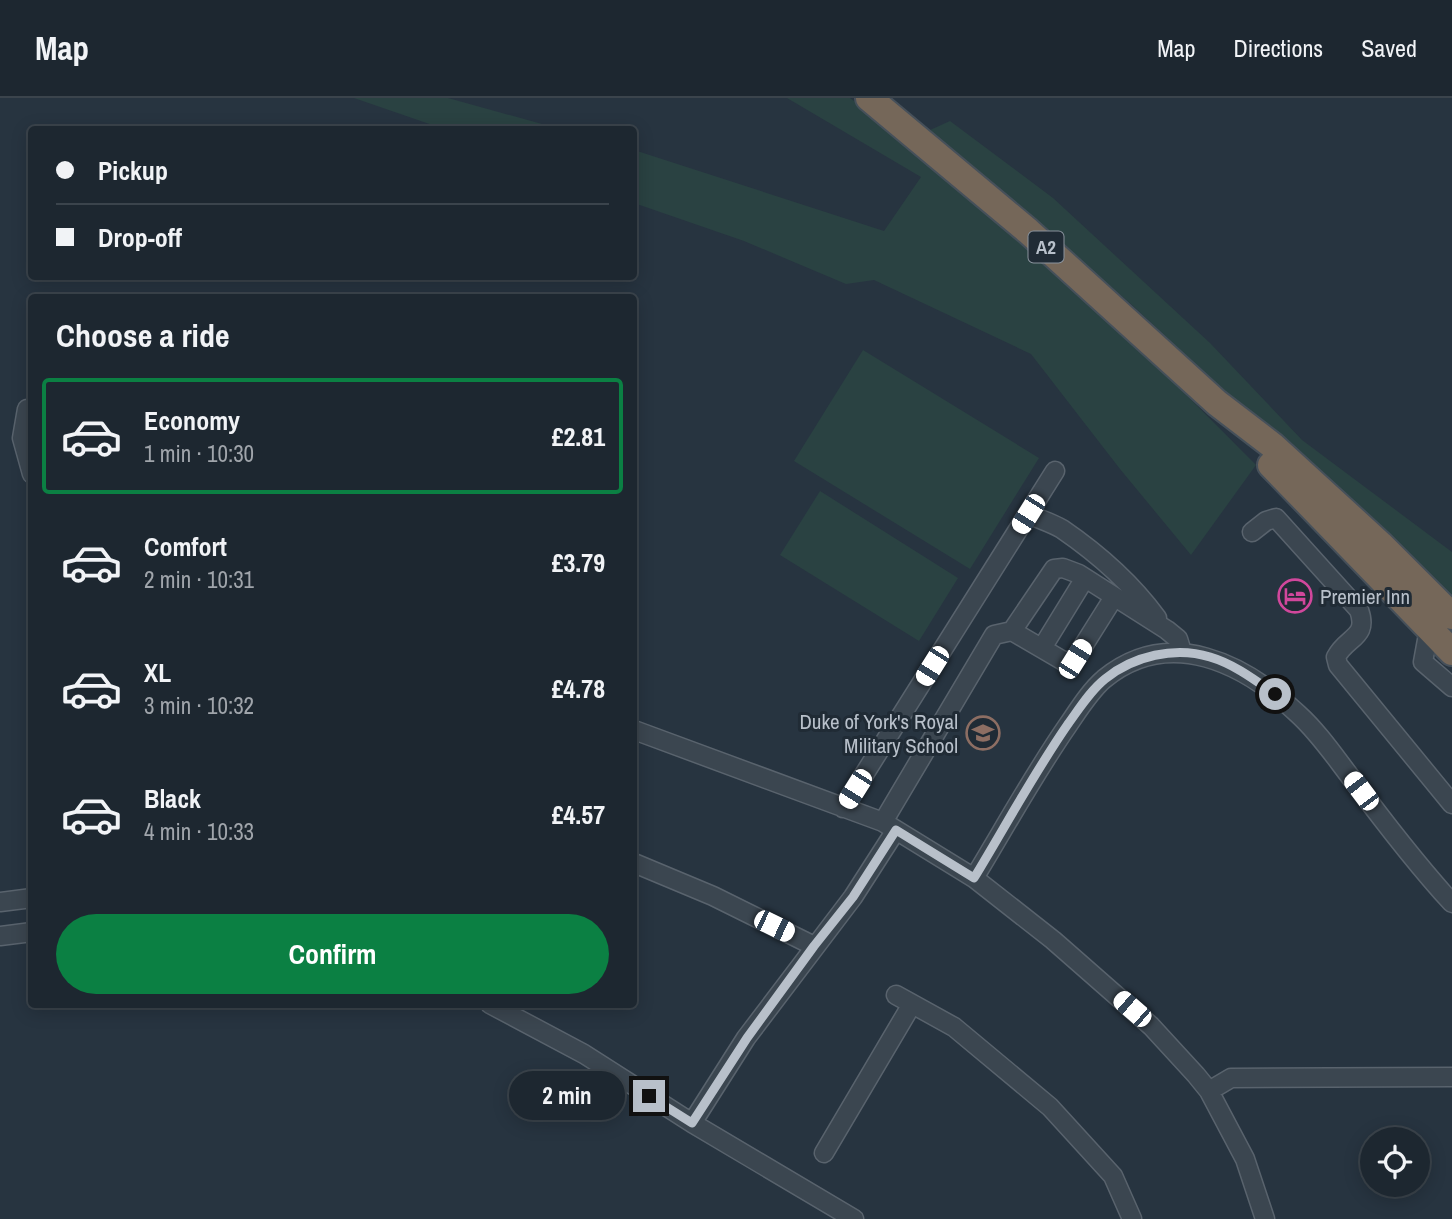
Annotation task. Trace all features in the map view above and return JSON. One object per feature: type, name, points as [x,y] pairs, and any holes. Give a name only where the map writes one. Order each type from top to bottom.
[{"type":"highway","name":"A2","points":[[869,98],[1028,231],[1217,403],[1262,456],[1441,623],[1452,652]]},
{"type":"lane","points":[[27,409],[22,438],[28,460]]},
{"type":"lane","points":[[843,808],[1055,471]]},
{"type":"lane","points":[[1028,514],[1061,528],[1114,571],[1146,604],[1163,627]]},
{"type":"lane","points":[[1252,532],[1266,521],[1276,518],[1359,610],[1364,623],[1361,631],[1340,650],[1336,657],[1338,665],[1452,804]]},
{"type":"lane","points":[[1012,631],[1054,569],[1063,568],[1085,578],[1163,627],[1178,639],[1182,652]]},
{"type":"lane","points":[[1042,648],[1085,578]]},
{"type":"lane","points":[[692,1123],[747,1038],[853,897],[994,635],[1012,631],[1065,662],[1075,659],[1114,597]]},
{"type":"lane","points":[[1441,623],[1423,662],[1452,687]]},
{"type":"lane","points":[[974,878],[1051,749],[1088,696],[1105,679],[1135,661],[1182,652],[1211,657],[1241,671],[1300,715],[1331,751],[1422,871],[1452,903]]},
{"type":"lane","points":[[637,731],[890,826],[974,878],[1053,940],[1152,1026],[1209,1091],[1245,1159],[1265,1219]]},
{"type":"lane","points":[[637,864],[713,896],[814,946]]},
{"type":"lane","points":[[0,902],[28,898]]},
{"type":"lane","points":[[0,936],[28,932]]},
{"type":"lane","points":[[824,1153],[904,999],[954,1027],[1049,1107],[1113,1176],[1132,1219]]},
{"type":"lane","points":[[498,1008],[584,1054],[692,1123],[854,1219]]},
{"type":"lane","points":[[1209,1091],[1231,1078],[1452,1077]]},
{"type":"green space","points":[[354,98],[448,98],[549,126],[435,126]]},
{"type":"green space","points":[[787,98],[850,98],[928,156],[1066,274],[1256,465],[1191,555],[1031,354],[874,280],[846,284],[744,241],[637,204],[637,151],[884,231],[921,177]]},
{"type":"green space","points":[[950,121],[1053,198],[1210,343],[1302,440],[1452,552],[1452,603],[1131,304],[928,131]]},
{"type":"green space","points":[[863,350],[1039,458],[970,569],[794,461]]},
{"type":"green space","points":[[820,491],[958,578],[919,641],[780,555]]},
{"type":"place","name":"Premier Inn","points":[[1295,596]]},
{"type":"place","name":"Duke of York's Royal Military School","points":[[983,733]]},
{"type":"route","points":[[649,1096],[692,1123],[747,1038],[853,897],[896,830],[974,878],[1051,749],[1088,696],[1105,679],[1135,661],[1182,652],[1211,657],[1241,671],[1275,694]]}]
